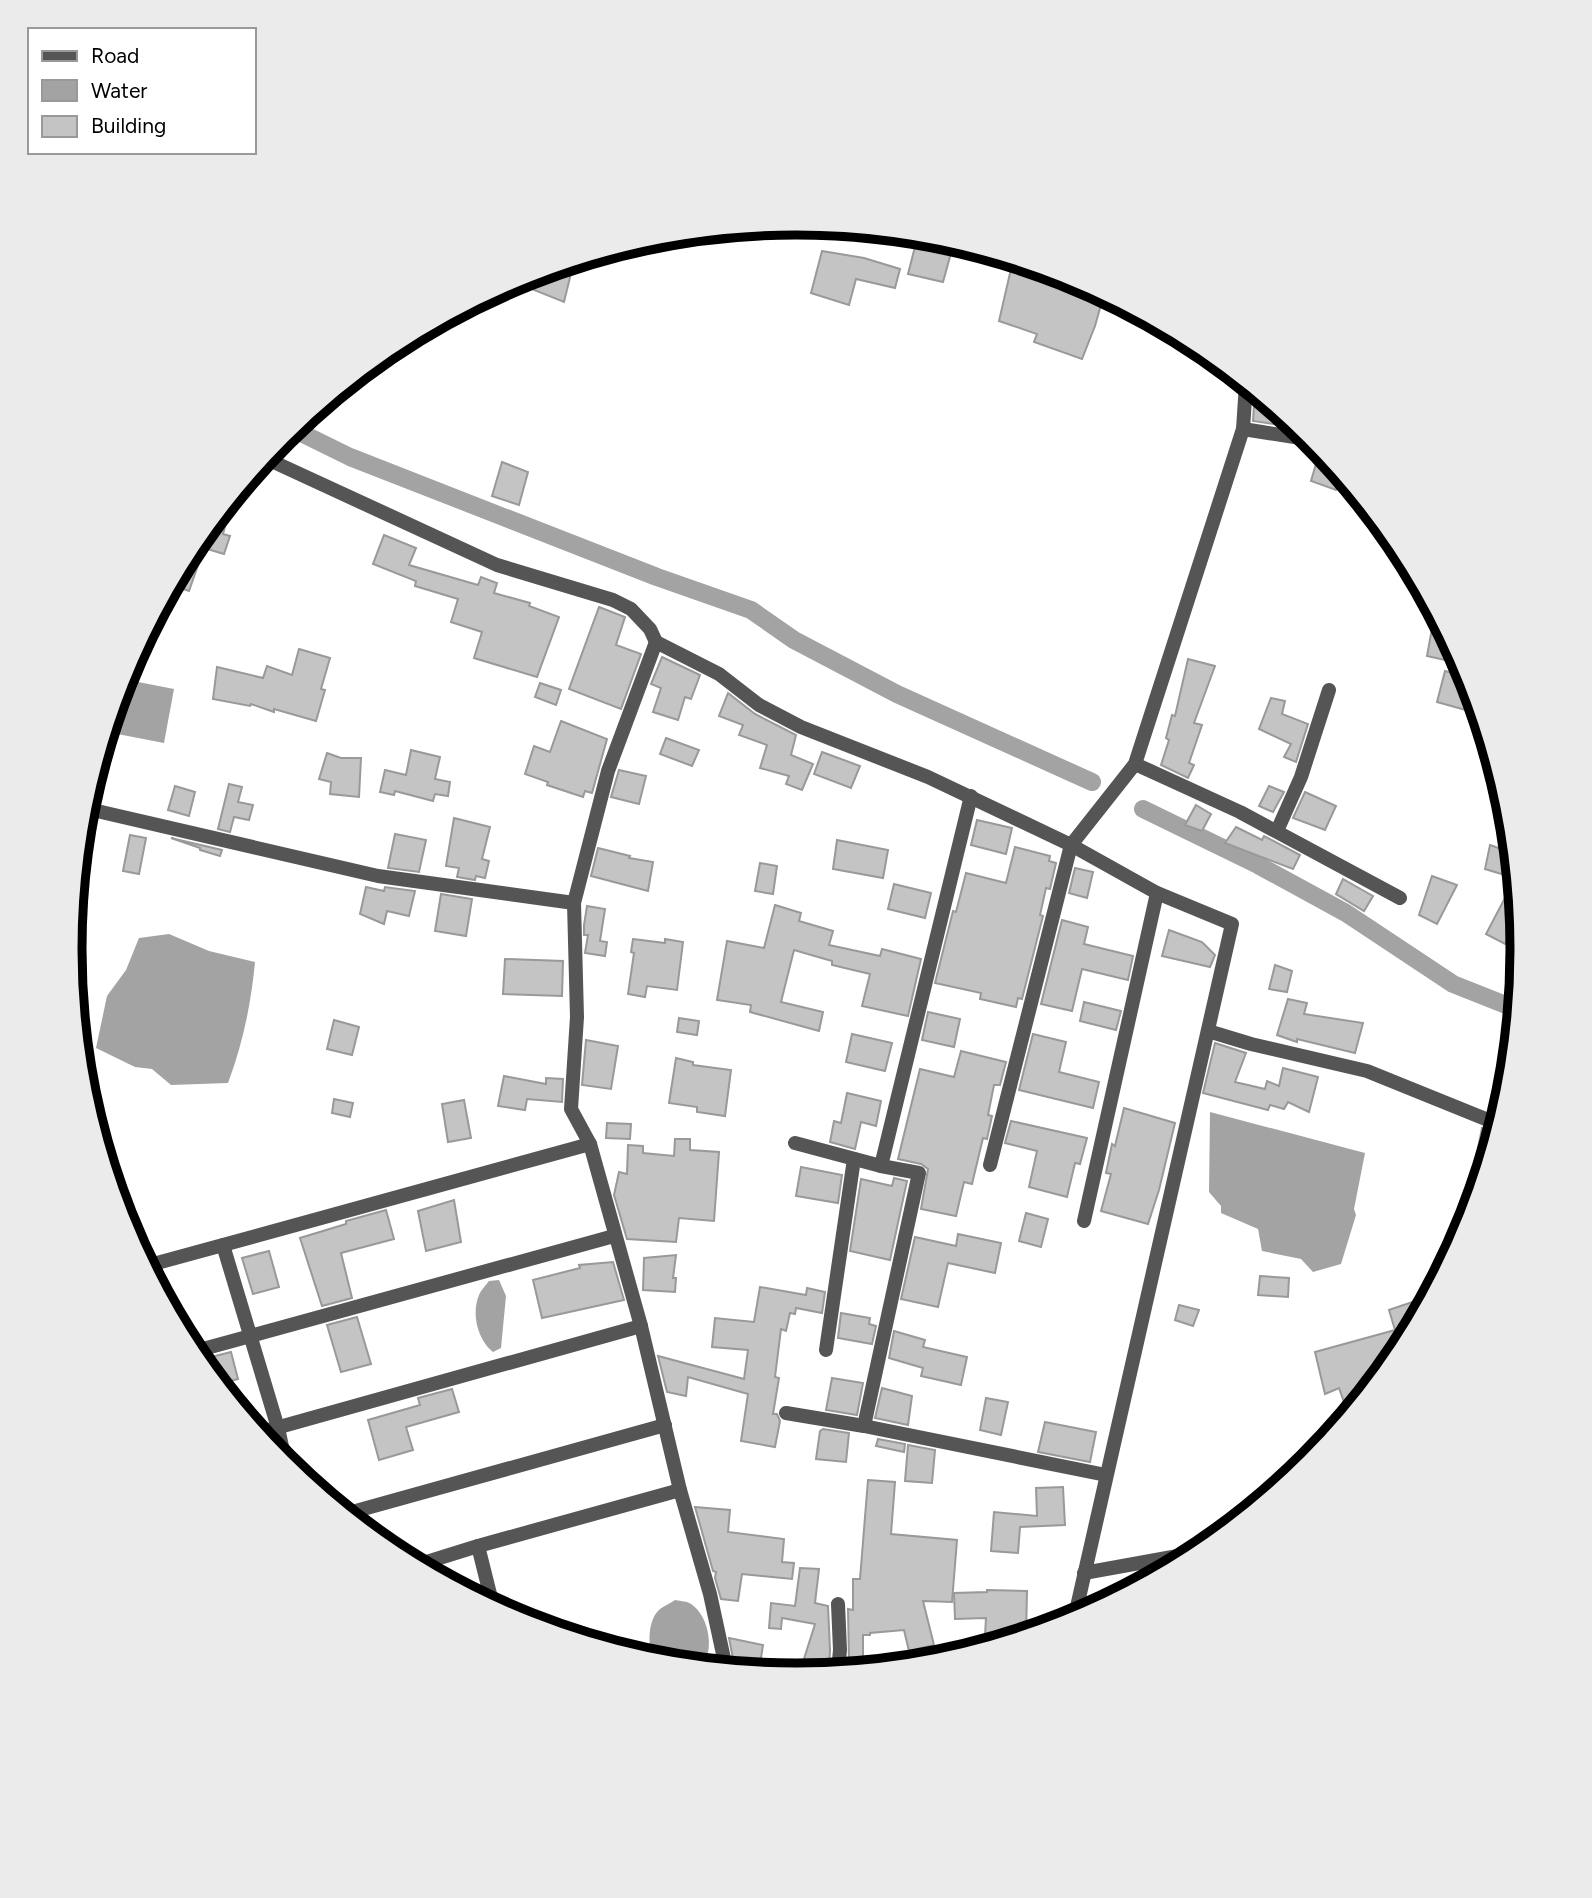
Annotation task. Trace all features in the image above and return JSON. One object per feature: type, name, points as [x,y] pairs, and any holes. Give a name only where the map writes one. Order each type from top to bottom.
[{"type":"street","points":[[990,1165],[1071,845],[1135,764],[1243,429],[1245,395]]},
{"type":"street","points":[[1243,429],[1293,437]]},
{"type":"street","points":[[274,462],[497,565],[612,600],[631,609],[641,617],[656,642],[719,674],[759,705],[801,727],[928,776],[1071,845],[1157,893],[1232,924],[1077,1604]]},
{"type":"street","points":[[656,642],[608,771],[574,903],[577,1017],[571,1109],[590,1144],[640,1326],[680,1490],[710,1594],[724,1659]]},
{"type":"street","points":[[1277,831],[1301,777],[1329,690]]},
{"type":"street","points":[[1135,764],[1240,812],[1400,898]]},
{"type":"street","points":[[881,1166],[971,796]]},
{"type":"street","points":[[96,811],[378,876],[574,903]]},
{"type":"street","points":[[1084,1221],[1157,893]]},
{"type":"street","points":[[1208,1031],[1251,1044],[1367,1071],[1488,1120]]},
{"type":"street","points":[[795,1143],[881,1166],[919,1173],[864,1426]]},
{"type":"street","points":[[155,1263],[590,1144]]},
{"type":"street","points":[[826,1350],[854,1159]]},
{"type":"street","points":[[205,1348],[614,1236]]},
{"type":"street","points":[[223,1245],[282,1444]]},
{"type":"street","points":[[268,1430],[640,1326]]},
{"type":"street","points":[[786,1413],[1107,1475]]},
{"type":"street","points":[[356,1511],[665,1425]]},
{"type":"street","points":[[430,1561],[680,1490]]},
{"type":"street","points":[[478,1546],[490,1593]]},
{"type":"street","points":[[1084,1573],[1168,1558]]},
{"type":"street","points":[[838,1604],[839,1661]]},
{"type":"water","points":[[135,681],[174,689],[164,743],[116,734]]},
{"type":"water","points":[[169,934],[209,951],[255,962],[246,1023],[228,1083],[171,1085],[152,1069],[135,1067],[96,1048],[107,996],[126,970],[139,938]]},
{"type":"water","points":[[1210,1112],[1365,1153],[1354,1209],[1356,1215],[1341,1264],[1313,1272],[1301,1259],[1262,1251],[1258,1229],[1221,1213],[1221,1206],[1209,1192]]},
{"type":"water","points":[[499,1280],[506,1296],[501,1348],[493,1352],[480,1334],[476,1310],[479,1295],[489,1281]]},
{"type":"water","points":[[675,1600],[694,1606],[708,1631],[707,1657],[650,1647],[651,1626],[660,1609]]},
{"type":"building","points":[[915,246],[951,253],[943,282],[908,274]]},
{"type":"building","points":[[822,251],[864,258],[900,269],[895,288],[856,279],[849,305],[811,293]]},
{"type":"building","points":[[1011,269],[1101,304],[1082,359],[1034,342],[1037,334],[999,321]]},
{"type":"building","points":[[571,272],[564,302],[534,290],[535,285]]},
{"type":"building","points":[[1254,402],[1281,425],[1253,421]]},
{"type":"building","points":[[1317,461],[1337,483],[1336,490],[1311,481]]},
{"type":"building","points":[[502,462],[528,472],[519,505],[492,496]]},
{"type":"building","points":[[224,523],[223,534],[230,536],[224,554],[206,548]]},
{"type":"building","points":[[384,535],[416,548],[409,565],[478,585],[481,577],[497,583],[494,593],[530,603],[529,606],[559,617],[537,677],[474,658],[482,632],[451,622],[458,599],[415,586],[416,581],[373,564]]},
{"type":"building","points":[[202,553],[189,591],[180,588]]},
{"type":"building","points":[[599,607],[625,617],[616,645],[641,654],[621,709],[569,689]]},
{"type":"building","points":[[1432,626],[1448,661],[1427,656]]},
{"type":"building","points":[[299,649],[330,658],[316,721],[251,704],[250,706],[213,699],[217,667],[263,678],[267,666],[292,675]]},
{"type":"building","points":[[662,657],[700,675],[691,699],[685,697],[678,720],[653,712],[661,688],[651,684]]},
{"type":"building","points":[[1188,659],[1215,666],[1194,723],[1202,725],[1189,763],[1194,765],[1188,778],[1161,765]]},
{"type":"building","points":[[1445,671],[1454,673],[1468,711],[1437,702]]},
{"type":"building","points":[[540,683],[561,690],[556,705],[535,697]]},
{"type":"building","points":[[728,693],[755,714],[796,735],[791,755],[813,764],[802,790],[786,784],[789,776],[760,768],[767,745],[739,735],[743,725],[719,716]]},
{"type":"building","points":[[1271,698],[1285,701],[1282,714],[1308,724],[1296,762],[1284,757],[1291,744],[1259,729]]},
{"type":"building","points":[[561,721],[607,739],[592,793],[585,791],[583,797],[547,785],[548,782],[525,774],[534,746],[550,752]]},
{"type":"building","points":[[666,738],[699,750],[692,766],[660,754]]},
{"type":"building","points":[[411,750],[440,757],[435,779],[450,782],[448,796],[435,794],[433,801],[395,791],[394,795],[380,792],[385,770],[406,775]]},
{"type":"building","points":[[822,752],[860,766],[851,788],[814,774]]},
{"type":"building","points":[[327,753],[341,758],[361,758],[359,797],[330,794],[331,782],[319,779]]},
{"type":"building","points":[[619,770],[646,776],[639,804],[611,797]]},
{"type":"building","points":[[229,784],[242,787],[238,802],[253,805],[249,820],[234,817],[230,832],[218,829]]},
{"type":"building","points":[[175,786],[195,792],[189,816],[168,810]]},
{"type":"building","points":[[1269,786],[1284,792],[1273,812],[1259,806]]},
{"type":"building","points":[[1305,792],[1336,806],[1325,830],[1293,818]]},
{"type":"building","points":[[1196,805],[1211,814],[1202,831],[1185,825]]},
{"type":"building","points":[[454,818],[490,827],[482,859],[489,861],[485,878],[476,876],[475,880],[457,877],[459,868],[446,866]]},
{"type":"building","points":[[977,820],[1012,828],[1006,854],[971,845]]},
{"type":"building","points":[[1236,827],[1262,840],[1264,836],[1300,855],[1293,869],[1225,843]]},
{"type":"building","points":[[395,834],[426,840],[419,872],[388,868]]},
{"type":"building","points":[[130,835],[146,838],[139,874],[123,871]]},
{"type":"building","points":[[171,838],[222,850],[220,856]]},
{"type":"building","points":[[837,840],[888,850],[883,878],[833,869]]},
{"type":"building","points":[[1490,845],[1503,849],[1506,875],[1485,869]]},
{"type":"building","points":[[1015,847],[1050,856],[1049,861],[1056,863],[1050,889],[1046,888],[1040,915],[1043,916],[1022,999],[1018,998],[1016,1007],[980,999],[981,993],[935,983],[953,911],[956,912],[966,873],[1006,883]]},
{"type":"building","points":[[598,848],[653,862],[648,891],[591,876]]},
{"type":"building","points":[[760,863],[777,866],[773,894],[755,891]]},
{"type":"building","points":[[1075,868],[1093,872],[1087,898],[1069,893]]},
{"type":"building","points":[[1432,876],[1457,885],[1437,924],[1419,915]]},
{"type":"building","points":[[1343,879],[1373,896],[1364,911],[1336,894]]},
{"type":"building","points":[[894,884],[931,893],[925,918],[888,909]]},
{"type":"building","points":[[366,887],[384,891],[385,887],[415,891],[409,916],[387,911],[384,924],[360,914]]},
{"type":"building","points":[[441,894],[472,899],[466,936],[435,931]]},
{"type":"building","points":[[1507,894],[1509,935],[1505,944],[1486,934]]},
{"type":"building","points":[[775,905],[801,913],[799,921],[833,931],[829,945],[880,956],[882,949],[921,959],[908,1016],[862,1006],[870,974],[832,965],[832,961],[794,950],[781,1002],[823,1012],[819,1031],[750,1012],[751,1005],[717,1000],[727,941],[764,948]]},
{"type":"building","points":[[587,906],[605,909],[600,941],[607,942],[605,956],[585,953],[588,935],[584,935]]},
{"type":"building","points":[[1062,920],[1088,927],[1084,944],[1133,956],[1128,980],[1082,969],[1072,1011],[1041,1004]]},
{"type":"building","points":[[1169,930],[1202,942],[1215,955],[1210,967],[1162,956]]},
{"type":"building","points":[[633,939],[683,942],[677,990],[647,986],[645,997],[628,994],[634,953],[631,952]]},
{"type":"building","points":[[505,959],[563,961],[562,996],[503,994]]},
{"type":"building","points":[[1275,965],[1292,971],[1287,992],[1269,989]]},
{"type":"building","points":[[1288,999],[1307,1003],[1304,1014],[1363,1023],[1355,1053],[1297,1039],[1297,1042],[1277,1035]]},
{"type":"building","points":[[1084,1002],[1121,1011],[1116,1030],[1080,1021]]},
{"type":"building","points":[[928,1012],[960,1019],[954,1047],[922,1040]]},
{"type":"building","points":[[679,1018],[699,1021],[697,1035],[677,1032]]},
{"type":"building","points":[[334,1020],[359,1027],[352,1055],[327,1049]]},
{"type":"building","points":[[852,1034],[892,1043],[885,1071],[846,1062]]},
{"type":"building","points":[[1033,1034],[1066,1042],[1059,1072],[1099,1082],[1093,1108],[1019,1090]]},
{"type":"building","points":[[586,1040],[618,1046],[611,1089],[582,1085]]},
{"type":"building","points":[[1215,1043],[1246,1053],[1235,1082],[1265,1089],[1267,1081],[1279,1086],[1283,1068],[1318,1077],[1309,1112],[1288,1102],[1284,1109],[1270,1105],[1268,1110],[1203,1093]]},
{"type":"building","points":[[961,1051],[1006,1062],[1000,1085],[994,1085],[987,1139],[983,1138],[972,1184],[964,1182],[956,1216],[921,1209],[928,1169],[921,1164],[898,1159],[920,1069],[954,1077]]},
{"type":"building","points":[[676,1058],[693,1062],[693,1065],[731,1070],[725,1116],[697,1112],[697,1107],[669,1103]]},
{"type":"building","points":[[504,1076],[546,1084],[546,1078],[563,1079],[562,1102],[527,1099],[525,1110],[498,1106]]},
{"type":"building","points":[[847,1093],[881,1101],[876,1126],[861,1122],[855,1149],[830,1142],[834,1121],[841,1123]]},
{"type":"building","points":[[334,1099],[353,1103],[350,1117],[332,1113]]},
{"type":"building","points":[[464,1100],[471,1138],[448,1142],[442,1104]]},
{"type":"building","points":[[1124,1108],[1175,1123],[1148,1224],[1101,1211],[1111,1174],[1106,1173],[1112,1144],[1115,1146]]},
{"type":"building","points":[[1011,1121],[1087,1138],[1080,1164],[1075,1163],[1067,1197],[1029,1187],[1037,1151],[1005,1143]]},
{"type":"building","points":[[607,1123],[631,1124],[630,1139],[606,1138]]},
{"type":"building","points":[[1482,1128],[1486,1130],[1476,1158]]},
{"type":"building","points":[[675,1139],[690,1139],[690,1150],[719,1152],[714,1221],[679,1218],[676,1242],[627,1239],[614,1195],[619,1172],[627,1174],[628,1145],[643,1146],[643,1153],[674,1156]]},
{"type":"building","points":[[801,1167],[842,1175],[838,1203],[796,1196]]},
{"type":"building","points":[[894,1178],[907,1181],[890,1260],[850,1251],[861,1179],[892,1186]]},
{"type":"building","points":[[454,1200],[461,1242],[426,1251],[418,1211]]},
{"type":"building","points":[[386,1210],[394,1239],[341,1253],[352,1298],[322,1306],[300,1238]]},
{"type":"building","points":[[1026,1213],[1048,1219],[1041,1247],[1019,1241]]},
{"type":"building","points":[[958,1234],[1001,1243],[995,1273],[948,1263],[938,1307],[901,1299],[915,1237],[956,1246]]},
{"type":"building","points":[[269,1251],[279,1287],[253,1294],[242,1258]]},
{"type":"building","points":[[676,1255],[673,1278],[676,1278],[675,1292],[643,1290],[644,1258]]},
{"type":"building","points":[[613,1262],[624,1300],[542,1318],[533,1280],[580,1268],[579,1265]]},
{"type":"building","points":[[1260,1276],[1289,1278],[1288,1297],[1258,1295]]},
{"type":"building","points":[[760,1287],[806,1295],[807,1288],[825,1292],[822,1313],[796,1308],[795,1314],[790,1313],[786,1331],[781,1329],[775,1377],[779,1378],[773,1414],[777,1414],[780,1421],[775,1447],[741,1441],[748,1394],[688,1377],[686,1396],[667,1392],[658,1356],[744,1379],[748,1350],[712,1347],[715,1318],[754,1322]]},
{"type":"building","points":[[1417,1300],[1389,1346],[1348,1401],[1344,1402],[1339,1388],[1325,1394],[1315,1352],[1395,1330],[1389,1310]]},
{"type":"building","points":[[1179,1305],[1199,1310],[1193,1326],[1175,1320]]},
{"type":"building","points":[[841,1313],[870,1318],[869,1324],[876,1326],[872,1344],[838,1338]]},
{"type":"building","points":[[357,1317],[371,1364],[341,1372],[327,1325]]},
{"type":"building","points":[[894,1331],[925,1340],[923,1347],[967,1357],[961,1385],[921,1376],[923,1368],[889,1358]]},
{"type":"building","points":[[231,1352],[238,1379],[228,1381],[211,1357]]},
{"type":"building","points":[[832,1378],[863,1383],[857,1415],[826,1410]]},
{"type":"building","points":[[882,1388],[912,1396],[908,1425],[875,1418]]},
{"type":"building","points":[[452,1389],[459,1412],[406,1427],[413,1450],[379,1460],[368,1420],[420,1405],[418,1398]]},
{"type":"building","points":[[986,1398],[1008,1402],[1001,1435],[980,1430]]},
{"type":"building","points":[[1045,1422],[1096,1432],[1090,1462],[1038,1452]]},
{"type":"building","points":[[823,1429],[849,1433],[846,1462],[816,1459],[820,1431]]},
{"type":"building","points":[[878,1439],[905,1444],[904,1452],[876,1446]]},
{"type":"building","points":[[908,1445],[935,1450],[932,1483],[905,1481]]},
{"type":"building","points":[[868,1480],[895,1482],[891,1534],[957,1540],[952,1602],[923,1601],[934,1645],[909,1651],[904,1630],[870,1633],[863,1635],[863,1659],[849,1660],[848,1609],[853,1610],[853,1579],[860,1579]]},
{"type":"building","points":[[1063,1487],[1065,1525],[1020,1527],[1018,1553],[991,1551],[994,1512],[1037,1516],[1036,1488]]},
{"type":"building","points":[[695,1507],[730,1510],[728,1532],[784,1539],[782,1562],[794,1563],[792,1579],[742,1574],[738,1601],[721,1599],[716,1572],[713,1571]]},
{"type":"building","points":[[800,1568],[819,1569],[815,1603],[828,1606],[829,1662],[803,1662],[815,1624],[782,1618],[781,1629],[769,1628],[771,1603],[795,1606]]},
{"type":"building","points":[[1027,1591],[1026,1625],[985,1635],[986,1618],[955,1619],[954,1593]]},
{"type":"building","points":[[729,1638],[763,1645],[760,1661],[733,1660]]},
{"type":"waterway","points":[[302,433],[350,457],[657,577],[751,610],[794,640],[897,694],[1092,782]]},
{"type":"waterway","points":[[1143,809],[1258,865],[1346,913],[1453,984],[1507,1005]]}]
